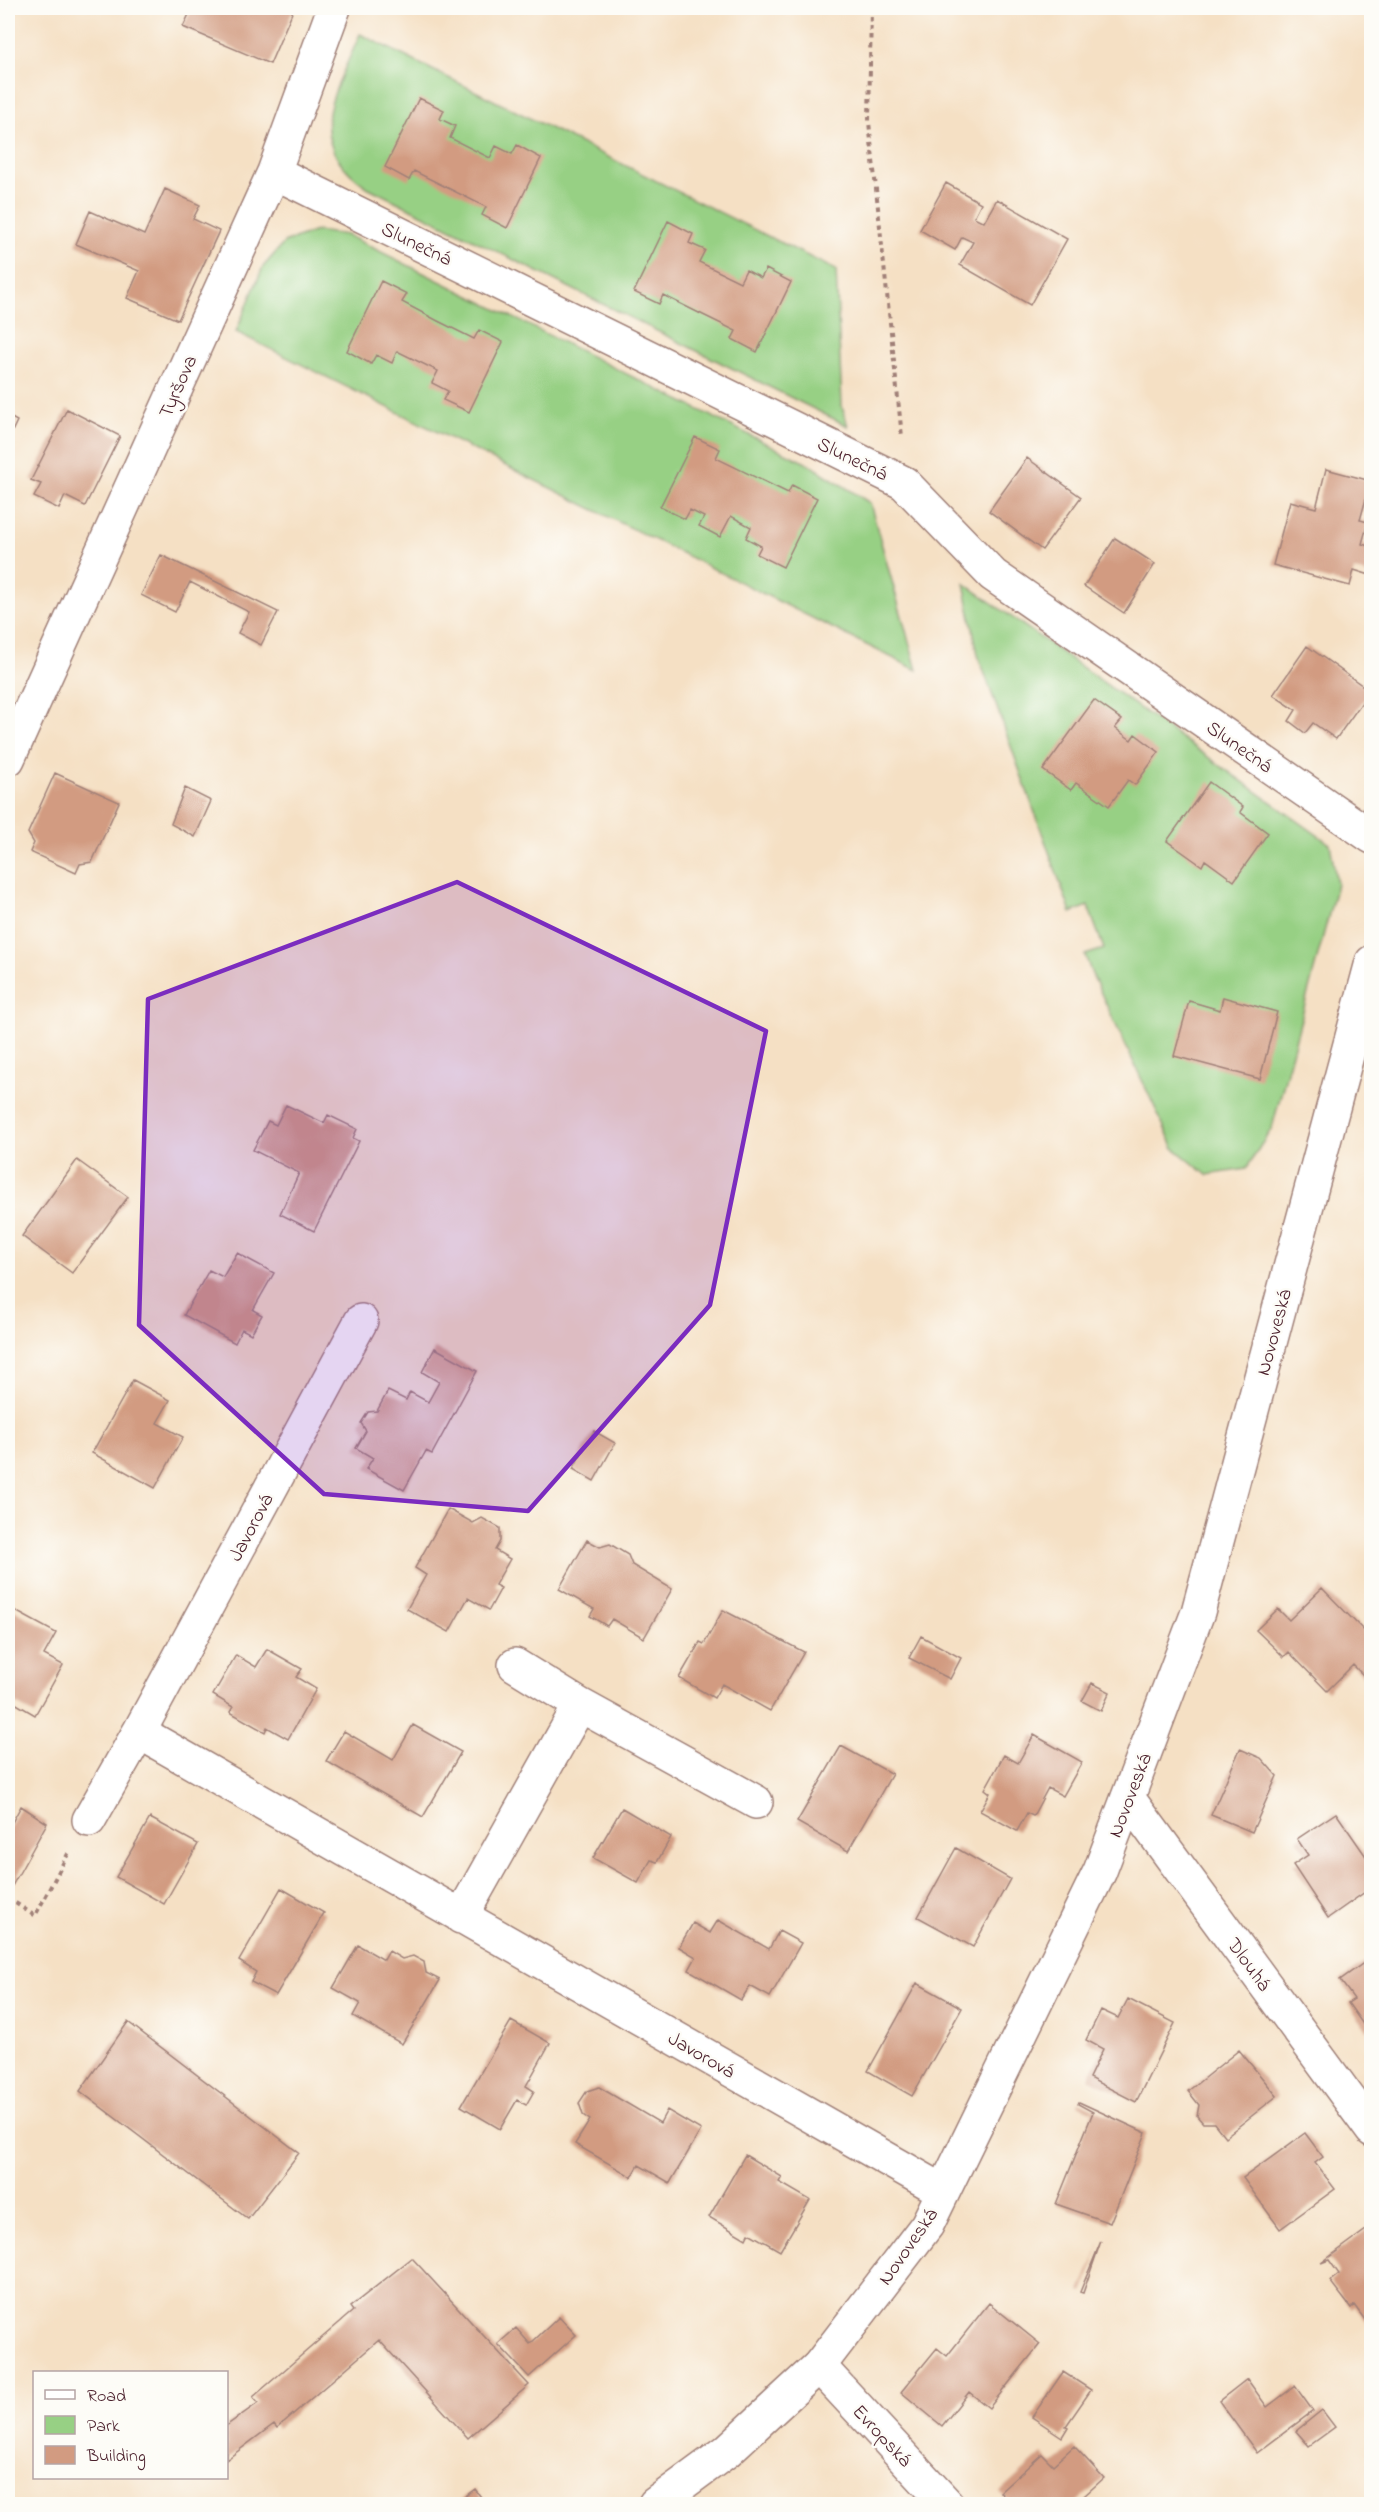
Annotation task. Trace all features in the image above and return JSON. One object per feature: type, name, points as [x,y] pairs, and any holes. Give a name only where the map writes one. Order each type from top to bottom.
[{"type":"street","name":"Tyršova","points":[[8,759],[274,172],[334,8]]},
{"type":"street","name":"Slunečná","points":[[274,172],[904,483],[993,575],[1371,837]]},
{"type":"street","name":"Novoveská","points":[[655,2505],[727,2451],[819,2366],[927,2225],[1100,1870],[1198,1612],[1371,962]]},
{"type":"street","name":"Javorová","points":[[89,1820],[361,1321]]},
{"type":"street","points":[[515,1665],[580,1705],[756,1802]]},
{"type":"street","points":[[461,1917],[580,1705]]},
{"type":"street","name":"Javorová","points":[[139,1732],[944,2191]]},
{"type":"street","name":"Dlouhá","points":[[1128,1798],[1371,2130]]},
{"type":"street","name":"Evropská","points":[[819,2366],[947,2505]]},
{"type":"path","points":[[871,8],[868,122],[901,415],[904,483]]},
{"type":"path","points":[[8,1898],[34,1916],[89,1820]]},
{"type":"highlighted area","points":[[457,882],[766,1031],[710,1305],[528,1511],[324,1494],[139,1325],[148,999]]},
{"type":"green space","points":[[360,34],[836,270],[842,406],[848,426],[367,187],[346,170],[334,152],[328,134],[333,97]]},
{"type":"green space","points":[[316,231],[347,235],[812,466],[870,503],[917,670],[236,332],[263,267],[284,243]]},
{"type":"green space","points":[[964,583],[1330,844],[1337,884],[1272,1128],[1246,1169],[1207,1175],[1174,1148],[1091,972],[1085,955],[1104,949],[1088,906],[1071,913],[978,655]]},
{"type":"building","points":[[192,8],[294,8],[270,64],[183,27]]},
{"type":"building","points":[[419,98],[444,110],[440,119],[455,126],[450,138],[490,158],[496,146],[512,154],[517,145],[541,158],[507,228],[482,215],[486,207],[414,171],[409,180],[385,167]]},
{"type":"building","points":[[946,183],[981,203],[974,217],[984,222],[997,199],[1067,239],[1030,305],[960,265],[973,242],[962,237],[955,250],[920,230]]},
{"type":"building","points":[[165,189],[200,205],[193,219],[219,231],[178,320],[127,298],[139,271],[76,244],[90,211],[144,235]]},
{"type":"building","points":[[668,221],[693,234],[689,243],[705,250],[699,262],[740,282],[746,270],[761,278],[766,269],[791,282],[757,352],[732,339],[736,331],[663,295],[659,304],[634,292]]},
{"type":"building","points":[[381,281],[407,294],[402,302],[474,339],[479,330],[503,342],[469,412],[443,400],[448,391],[432,383],[438,371],[397,351],[392,363],[376,355],[371,364],[347,351]]},
{"type":"building","points":[[67,409],[120,436],[85,506],[65,496],[59,509],[34,497],[41,484],[31,480]]},
{"type":"building","points":[[8,416],[17,421],[8,440]]},
{"type":"building","points":[[695,437],[720,449],[716,458],[788,493],[792,485],[817,498],[783,567],[757,554],[761,546],[746,538],[751,527],[731,516],[720,537],[699,526],[704,517],[690,510],[685,519],[660,507]]},
{"type":"building","points":[[1027,458],[1081,497],[1042,550],[989,511]]},
{"type":"building","points":[[1326,469],[1371,481],[1360,520],[1368,522],[1362,544],[1372,547],[1372,570],[1370,575],[1354,570],[1350,586],[1273,565],[1290,501],[1316,508]]},
{"type":"building","points":[[1115,538],[1155,564],[1124,613],[1084,586]]},
{"type":"building","points":[[161,555],[278,612],[261,645],[238,633],[249,612],[190,582],[175,612],[141,595]]},
{"type":"building","points":[[1307,646],[1370,691],[1336,739],[1313,723],[1305,733],[1289,721],[1296,710],[1273,695]]},
{"type":"building","points":[[1094,700],[1122,720],[1115,728],[1131,740],[1135,734],[1159,752],[1135,785],[1128,780],[1109,806],[1076,783],[1071,790],[1043,770]]},
{"type":"building","points":[[55,773],[119,802],[92,862],[80,864],[76,873],[30,852],[34,843],[28,833]]},
{"type":"building","points":[[1209,782],[1243,807],[1240,812],[1268,833],[1234,881],[1205,860],[1202,866],[1167,841]]},
{"type":"building","points":[[185,788],[211,801],[195,837],[171,824]]},
{"type":"building","points":[[1223,997],[1277,1012],[1260,1079],[1174,1056],[1189,1001],[1220,1010]]},
{"type":"building","points":[[286,1105],[324,1123],[328,1115],[357,1129],[353,1138],[359,1141],[314,1231],[280,1214],[299,1173],[253,1150],[268,1121],[276,1125]]},
{"type":"building","points":[[77,1160],[128,1197],[72,1273],[22,1236]]},
{"type":"building","points":[[237,1253],[274,1273],[253,1310],[262,1315],[251,1334],[242,1329],[235,1343],[184,1315],[209,1270],[223,1277]]},
{"type":"building","points":[[435,1348],[477,1371],[432,1454],[426,1451],[404,1490],[366,1469],[373,1458],[356,1448],[366,1431],[361,1423],[368,1412],[377,1411],[388,1391],[406,1400],[410,1392],[428,1402],[439,1382],[422,1372]]},
{"type":"building","points":[[133,1380],[170,1400],[157,1423],[183,1437],[155,1488],[92,1453]]},
{"type":"building","points":[[594,1431],[615,1443],[594,1481],[573,1469]]},
{"type":"building","points":[[448,1509],[473,1523],[482,1518],[500,1528],[500,1541],[495,1550],[510,1559],[495,1585],[501,1588],[489,1610],[468,1598],[449,1632],[407,1609],[426,1575],[415,1568]]},
{"type":"building","points":[[587,1540],[600,1547],[610,1544],[628,1555],[632,1565],[672,1589],[644,1638],[612,1619],[607,1626],[590,1616],[594,1609],[559,1589]]},
{"type":"building","points":[[1322,1588],[1372,1639],[1372,1674],[1367,1679],[1353,1665],[1327,1691],[1289,1652],[1284,1657],[1256,1630],[1278,1609],[1289,1620]]},
{"type":"building","points":[[10,1608],[56,1633],[44,1655],[63,1665],[35,1715],[8,1699],[8,1613]]},
{"type":"building","points":[[723,1610],[804,1652],[770,1711],[722,1684],[714,1698],[679,1678],[700,1642],[704,1644]]},
{"type":"building","points":[[921,1636],[961,1658],[950,1679],[909,1658]]},
{"type":"building","points":[[267,1649],[302,1669],[296,1677],[316,1689],[288,1739],[267,1727],[265,1732],[230,1712],[233,1707],[213,1695],[236,1655],[256,1667]]},
{"type":"building","points":[[1092,1683],[1110,1692],[1101,1711],[1082,1701]]},
{"type":"building","points":[[413,1725],[461,1752],[423,1817],[326,1761],[344,1731],[393,1760]]},
{"type":"building","points":[[1034,1735],[1082,1762],[1063,1796],[1048,1788],[1033,1816],[1027,1813],[1017,1831],[980,1811],[990,1793],[985,1789],[1004,1755],[1018,1763]]},
{"type":"building","points":[[841,1746],[892,1774],[848,1851],[797,1822]]},
{"type":"building","points":[[1240,1749],[1261,1758],[1277,1776],[1252,1832],[1211,1815]]},
{"type":"building","points":[[21,1806],[47,1823],[12,1886],[8,1883],[8,1830]]},
{"type":"building","points":[[622,1808],[671,1837],[657,1862],[651,1860],[638,1883],[593,1858]]},
{"type":"building","points":[[1336,1813],[1372,1865],[1372,1887],[1328,1918],[1293,1865],[1308,1855],[1297,1839]]},
{"type":"building","points":[[150,1818],[198,1844],[164,1904],[116,1877]]},
{"type":"building","points":[[956,1848],[1010,1879],[973,1947],[918,1917]]},
{"type":"building","points":[[281,1888],[324,1913],[276,1995],[251,1982],[256,1972],[239,1961]]},
{"type":"building","points":[[718,1920],[769,1949],[779,1931],[801,1943],[770,1997],[750,1986],[741,2000],[689,1970],[696,1957],[679,1947],[693,1923],[710,1933]]},
{"type":"building","points":[[358,1945],[384,1960],[389,1951],[402,1959],[413,1956],[424,1962],[426,1973],[440,1980],[402,2044],[353,2016],[360,2003],[333,1988]]},
{"type":"building","points":[[1372,1957],[1372,2027],[1367,2030],[1348,2003],[1354,1999],[1340,1980]]},
{"type":"building","points":[[917,1983],[962,2008],[912,2096],[868,2071]]},
{"type":"building","points":[[1128,1999],[1175,2023],[1136,2102],[1089,2078],[1103,2049],[1086,2040],[1101,2010],[1118,2018]]},
{"type":"building","points":[[511,2021],[550,2043],[526,2086],[534,2091],[526,2105],[517,2100],[500,2129],[461,2106]]},
{"type":"building","points":[[128,2022],[299,2153],[248,2219],[80,2091]]},
{"type":"building","points":[[1239,2050],[1277,2096],[1225,2137],[1214,2123],[1203,2123],[1197,2116],[1199,2105],[1188,2091]]},
{"type":"building","points":[[599,2087],[660,2123],[667,2110],[701,2130],[670,2183],[639,2165],[632,2177],[575,2144],[590,2120],[583,2115],[579,2103],[587,2091]]},
{"type":"building","points":[[1079,2102],[1146,2133],[1110,2223],[1056,2204],[1093,2112],[1078,2104]]},
{"type":"building","points":[[1305,2133],[1323,2157],[1315,2163],[1335,2189],[1280,2229],[1243,2178]]},
{"type":"building","points":[[745,2155],[782,2177],[779,2182],[810,2200],[780,2251],[749,2233],[746,2239],[709,2217]]},
{"type":"building","points":[[1370,2227],[1372,2322],[1368,2324],[1354,2305],[1351,2308],[1330,2281],[1339,2274],[1329,2260],[1321,2263]]},
{"type":"building","points":[[1101,2241],[1083,2293],[1080,2292]]},
{"type":"building","points":[[412,2258],[529,2385],[468,2438],[379,2340],[277,2428],[274,2424],[228,2458],[228,2425],[258,2403],[253,2397],[353,2311],[350,2307]]},
{"type":"building","points":[[989,2303],[1040,2344],[989,2408],[969,2392],[942,2426],[901,2392],[937,2348],[947,2356]]},
{"type":"building","points":[[559,2317],[576,2335],[529,2377],[498,2344],[516,2328],[530,2344]]},
{"type":"building","points":[[1063,2372],[1091,2390],[1066,2426],[1068,2427],[1062,2437],[1032,2417]]},
{"type":"building","points":[[1247,2379],[1267,2407],[1295,2386],[1313,2411],[1257,2453],[1219,2401]]},
{"type":"building","points":[[1322,2410],[1335,2427],[1309,2446],[1296,2431]]},
{"type":"building","points":[[1074,2446],[1104,2478],[1075,2504],[1011,2504],[1000,2492],[1042,2454],[1053,2465]]},
{"type":"building","points":[[475,2489],[486,2504],[455,2504]]}]
